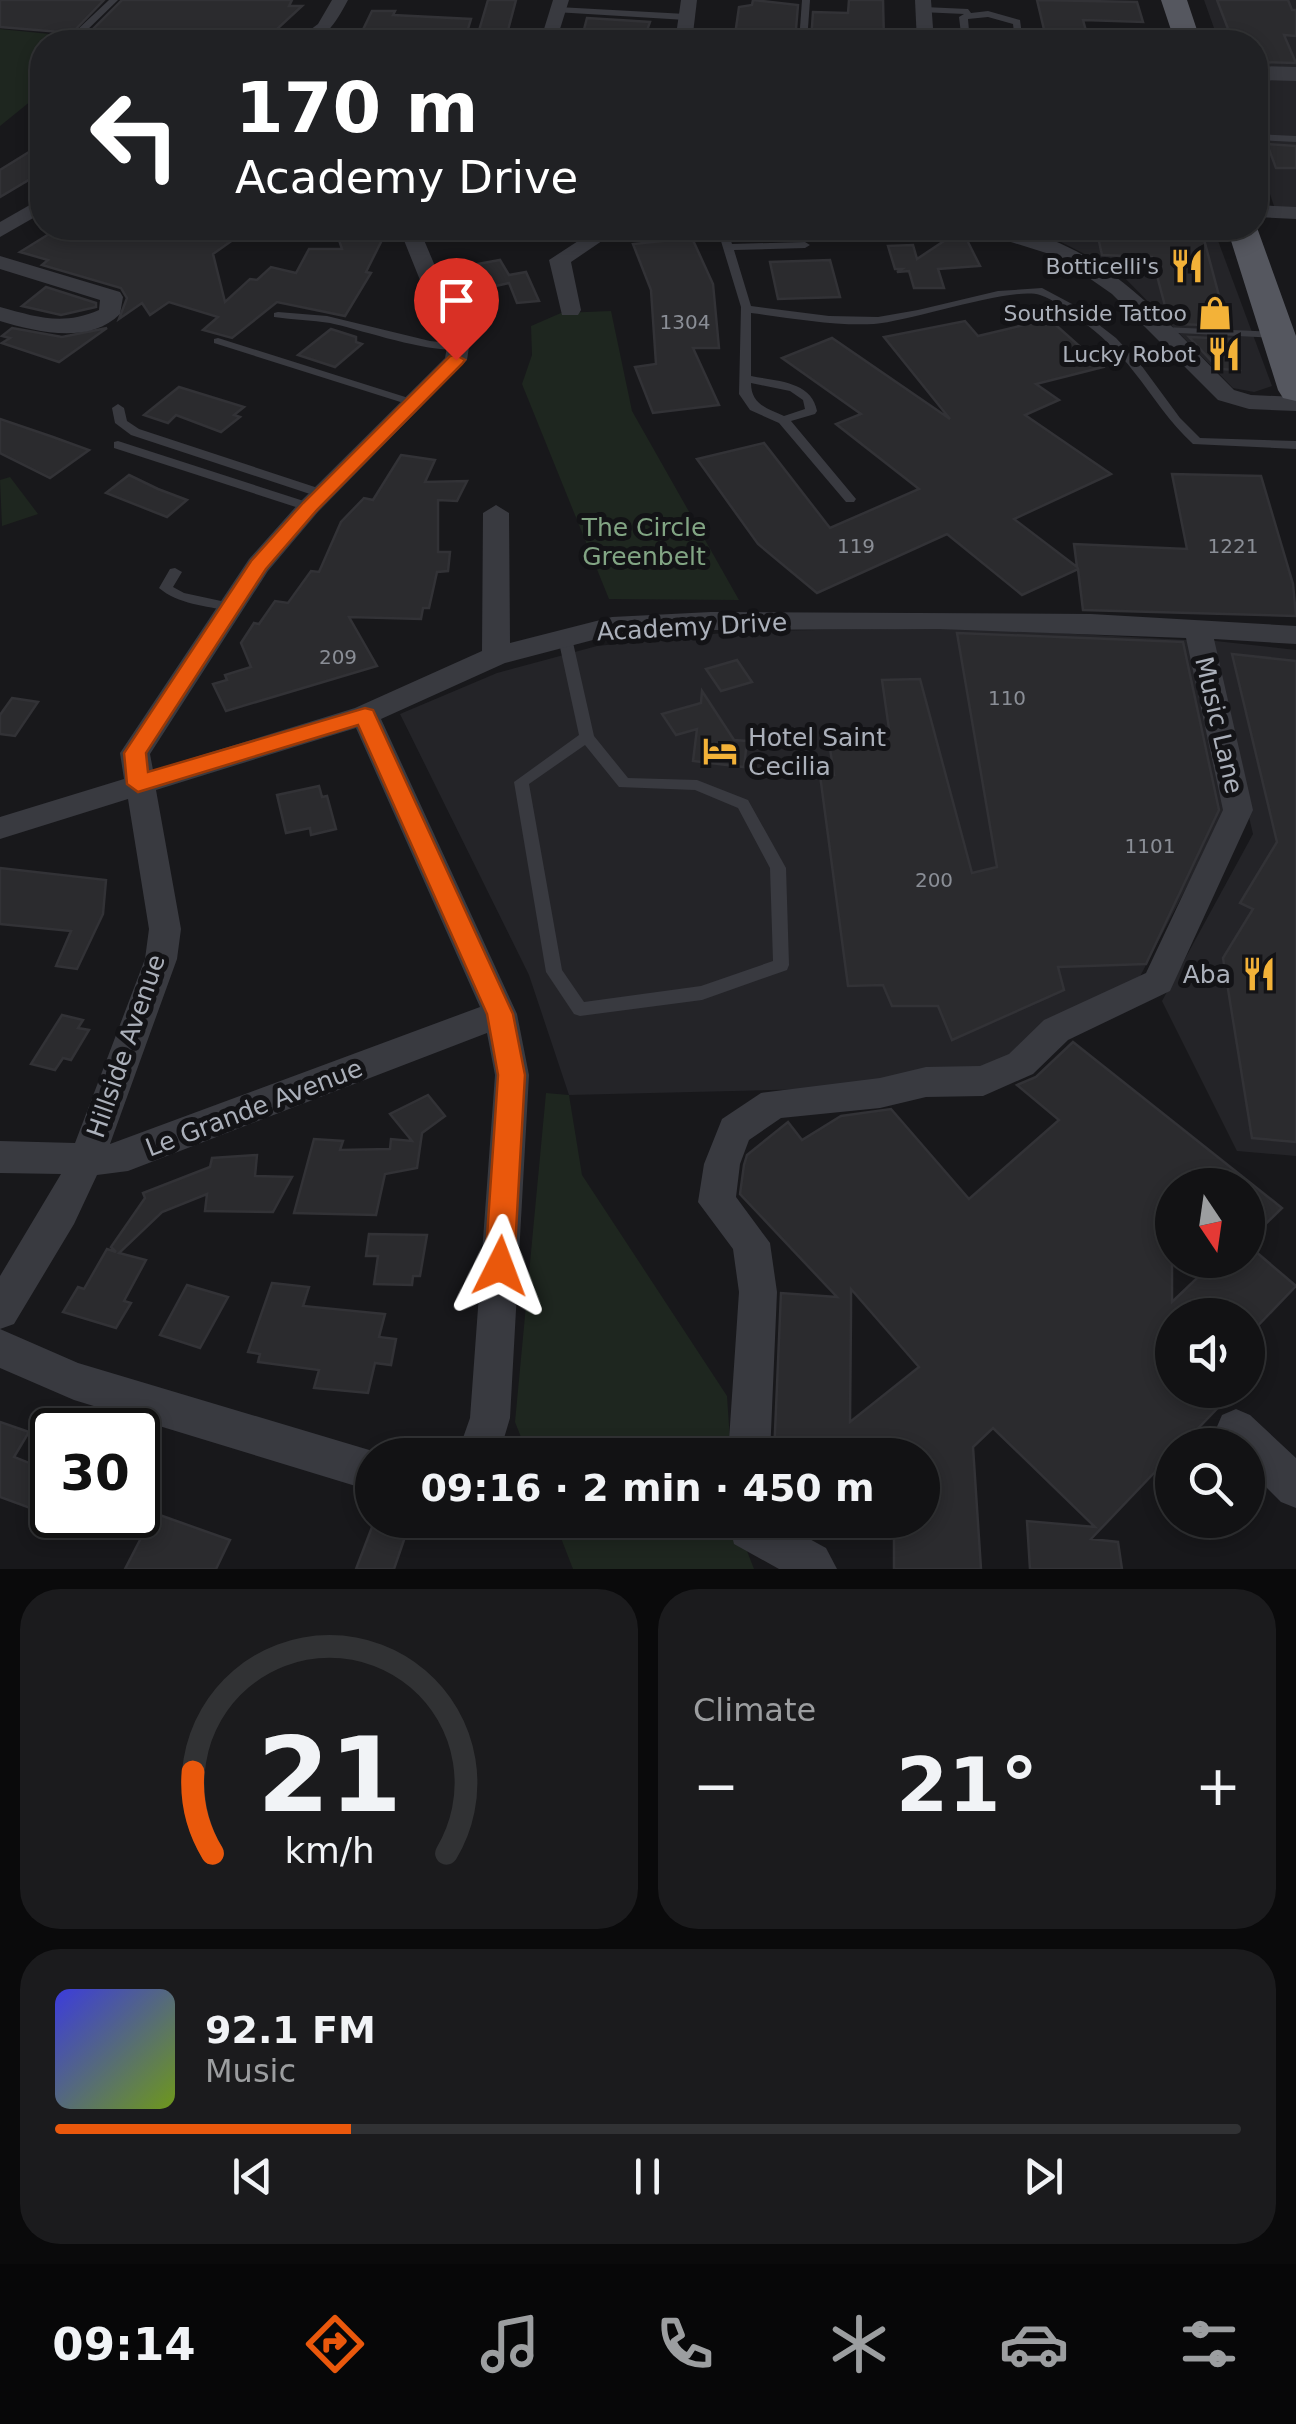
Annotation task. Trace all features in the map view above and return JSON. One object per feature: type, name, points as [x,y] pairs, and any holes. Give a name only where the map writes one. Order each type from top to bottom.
[{"type":"main road","points":[[1174,0],[1184,30]]},
{"type":"main road","points":[[1247,240],[1285,343],[1296,390]]},
{"type":"street","points":[[323,30],[340,0]]},
{"type":"street","points":[[552,30],[560,5]]},
{"type":"street","points":[[923,5],[925,30]]},
{"type":"street","points":[[1268,73],[1296,74]]},
{"type":"street","points":[[0,230],[30,211]]},
{"type":"street","points":[[1268,212],[1296,213]]},
{"type":"street","points":[[414,240],[458,347]]},
{"type":"street","points":[[570,310],[560,260],[592,240]]},
{"type":"street","points":[[1024,240],[1066,253],[1133,299],[1226,395],[1248,402],[1296,404]]},
{"type":"street","points":[[0,262],[112,298],[108,314],[78,329],[51,329],[0,314]]},
{"type":"street","name":"Hillside Avenue","points":[[0,1312],[86,1161],[160,959],[164,928],[135,753],[258,565],[316,500],[456,360],[458,347]]},
{"type":"street","points":[[496,513],[496,656]]},
{"type":"street","name":"Academy Drive","points":[[0,828],[365,715],[496,656],[612,626],[958,620],[1296,635]]},
{"type":"street","name":"Music Lane","points":[[750,1438],[758,1292],[751,1243],[717,1202],[722,1164],[736,1130],[774,1104],[880,1093],[926,1082],[984,1081],[1021,1064],[1056,1030],[1158,982],[1238,810],[1198,630]]},
{"type":"street","points":[[365,715],[500,1014],[512,1075],[490,1418],[484,1438]]},
{"type":"street","name":"Le Grande Avenue","points":[[0,1157],[114,1160],[500,1014]]},
{"type":"street","points":[[0,1348],[74,1381],[355,1465]]},
{"type":"street","points":[[1265,1457],[1296,1487]]},
{"type":"street","points":[[767,1538],[815,1569]]},
{"type":"lane","points":[[83,30],[114,0]]},
{"type":"lane","points":[[804,30],[806,0]]},
{"type":"lane","points":[[964,0],[970,13]]},
{"type":"lane","points":[[560,5],[688,8]]},
{"type":"lane","points":[[923,5],[988,14],[1017,22],[1018,30]]},
{"type":"lane","points":[[964,30],[962,17],[970,13]]},
{"type":"lane","points":[[1268,137],[1296,138]]},
{"type":"lane","points":[[725,240],[746,309],[745,394],[754,407],[783,420],[850,499]]},
{"type":"lane","points":[[727,247],[805,245]]},
{"type":"lane","points":[[746,309],[833,321],[878,320],[952,307],[972,298],[1038,290],[1108,338],[1146,381],[1158,401],[1198,441],[1296,445]]},
{"type":"lane","points":[[278,314],[327,318],[430,344],[458,347]]},
{"type":"lane","points":[[1163,330],[1285,343]]},
{"type":"lane","points":[[218,342],[414,402]]},
{"type":"lane","points":[[746,378],[794,388],[809,399],[810,411],[783,420]]},
{"type":"lane","points":[[118,408],[121,422],[134,432],[316,500]]},
{"type":"lane","points":[[118,445],[316,500]]},
{"type":"lane","points":[[175,572],[166,588],[180,596],[230,606]]},
{"type":"lane","points":[[565,638],[587,737],[624,783],[697,785],[742,804],[778,868],[781,965],[702,993],[580,1009],[554,972],[521,782],[587,737]]},
{"type":"shaded area","points":[[1204,0],[1296,0],[1296,209],[1275,209],[1268,188],[1268,30],[1215,30]]},
{"type":"shaded area","points":[[1218,240],[1272,386],[1254,392],[1233,388],[1118,271],[1061,242]]},
{"type":"shaded area","points":[[967,628],[1187,640],[1228,808],[1135,986],[990,1069],[854,1088],[569,1095],[529,975],[400,714],[497,673],[597,646],[742,631]]},
{"type":"shaded area","points":[[1207,640],[1296,650],[1296,1156],[1237,1151],[1162,1001],[1253,834]]},
{"type":"green space","points":[[0,29],[30,32],[30,102],[0,126]]},
{"type":"green space","name":"The Circle Greenbelt","points":[[611,311],[632,411],[739,600],[609,599],[522,384],[532,355],[531,326],[561,313]]},
{"type":"green space","points":[[10,477],[38,514],[2,526],[0,480]]},
{"type":"green space","points":[[546,1093],[569,1095],[582,1175],[727,1396],[730,1438],[521,1438],[515,1422]]},
{"type":"green space","points":[[561,1538],[742,1538],[754,1569],[573,1569]]},
{"type":"building","points":[[0,0],[104,0],[75,30],[0,27]]},
{"type":"building","points":[[122,0],[292,0],[289,6],[302,6],[276,30],[92,30]]},
{"type":"building","points":[[488,0],[516,0],[508,30],[479,30]]},
{"type":"building","points":[[753,0],[798,5],[796,30],[736,30],[739,7],[752,5]]},
{"type":"building","points":[[849,0],[883,0],[884,30],[812,30],[813,12],[848,13]]},
{"type":"building","points":[[1037,0],[1137,2],[1143,22],[1083,20],[1086,30],[1044,30]]},
{"type":"building","points":[[1217,0],[1288,0],[1292,10],[1296,10],[1296,36],[1284,35],[1296,63],[1268,62],[1268,30],[1228,30]]},
{"type":"building","points":[[372,11],[471,19],[468,30],[363,30]]},
{"type":"building","points":[[587,18],[650,22],[647,30],[584,30]]},
{"type":"building","points":[[1268,144],[1296,146],[1296,168],[1276,168]]},
{"type":"building","points":[[30,151],[30,179],[0,197],[0,170]]},
{"type":"building","points":[[39,240],[224,240],[230,242],[213,254],[225,302],[250,279],[257,280],[271,267],[296,273],[309,249],[342,249],[339,240],[382,240],[366,272],[371,273],[345,316],[277,302],[232,338],[203,330],[218,317],[169,302],[150,315],[142,303],[119,319],[127,298],[121,288],[42,265],[48,260],[20,252]]},
{"type":"building","points":[[693,240],[713,284],[719,348],[693,348],[719,405],[653,413],[635,367],[656,364],[651,290],[633,244]]},
{"type":"building","points":[[946,240],[967,240],[980,266],[938,269],[944,288],[914,288],[909,271],[895,269],[888,246],[913,245],[917,259]]},
{"type":"building","points":[[1099,240],[1204,240],[1227,326],[1178,324],[1168,317],[1152,257],[1102,255]]},
{"type":"building","points":[[500,260],[509,275],[526,272],[539,301],[517,303],[509,283],[491,287],[478,264]]},
{"type":"building","points":[[830,260],[840,297],[778,299],[770,262]]},
{"type":"building","points":[[46,287],[96,303],[96,307],[61,315],[22,306]]},
{"type":"building","points":[[1049,319],[1103,367],[1036,384],[1059,400],[1025,415],[1111,474],[1014,519],[1077,567],[1074,544],[1187,549],[1172,474],[1261,476],[1293,584],[1296,616],[1083,610],[1078,569],[1022,595],[947,534],[817,593],[758,544],[697,459],[764,443],[830,528],[919,489],[836,424],[861,414],[782,358],[832,338],[950,419],[884,337],[965,321],[978,336]]},
{"type":"building","points":[[12,328],[62,337],[107,328],[59,362],[2,343],[10,338],[2,336]]},
{"type":"building","points":[[331,329],[356,337],[356,342],[362,344],[335,367],[298,355]]},
{"type":"building","points":[[1189,337],[1231,339],[1240,370],[1219,369]]},
{"type":"building","points":[[179,387],[244,407],[234,415],[240,417],[221,432],[176,415],[168,423],[144,415]]},
{"type":"building","points":[[0,419],[89,450],[50,478],[0,453]]},
{"type":"building","points":[[401,455],[435,460],[425,482],[467,481],[457,501],[438,500],[438,552],[450,552],[448,571],[437,572],[429,608],[423,608],[421,619],[349,617],[377,666],[226,711],[213,684],[227,680],[225,675],[251,667],[241,643],[254,623],[259,624],[275,601],[288,603],[311,571],[319,572],[341,522],[364,498],[373,500]]},
{"type":"building","points":[[129,475],[187,500],[167,517],[106,493]]},
{"type":"building","points":[[957,633],[1183,642],[1219,810],[1146,964],[1058,967],[1064,990],[952,1040],[938,1006],[892,1006],[883,985],[848,986],[820,775],[834,775],[828,735],[832,731],[889,729],[882,680],[920,679],[972,873],[997,867]]},
{"type":"building","points":[[1232,654],[1296,661],[1296,1142],[1252,1138],[1223,958],[1253,909],[1240,903],[1277,842]]},
{"type":"building","name":"Hotel Saint Cecilia","points":[[737,660],[752,682],[721,691],[706,669]]},
{"type":"building","points":[[702,691],[734,740],[747,741],[744,767],[693,761],[697,729],[676,735],[662,714],[701,703]]},
{"type":"building","points":[[12,698],[38,702],[15,736],[0,734],[0,715]]},
{"type":"building","points":[[319,786],[322,797],[327,796],[336,829],[311,835],[310,828],[286,833],[277,795]]},
{"type":"building","points":[[0,868],[106,880],[103,914],[77,969],[56,966],[71,931],[0,924]]},
{"type":"building","points":[[62,1015],[83,1020],[78,1028],[89,1030],[71,1060],[63,1058],[55,1070],[31,1064]]},
{"type":"building","points":[[1073,1042],[1232,1168],[1155,1168],[1155,1278],[1172,1278],[1172,1298],[1155,1298],[1155,1408],[1218,1408],[1198,1428],[1155,1428],[1155,1472],[1091,1539],[1118,1542],[1122,1569],[1030,1569],[1027,1521],[1095,1527],[993,1428],[973,1447],[981,1569],[894,1569],[894,1538],[940,1538],[940,1438],[775,1438],[781,1293],[837,1297],[740,1194],[744,1165],[747,1155],[788,1122],[802,1140],[841,1116],[891,1109],[969,1199],[1059,1120],[1017,1085],[1036,1077]],"holes":[[[851,1289],[919,1367],[850,1422]]]},
{"type":"building","points":[[428,1095],[445,1116],[422,1133],[417,1168],[385,1174],[376,1215],[294,1213],[314,1139],[343,1141],[340,1150],[390,1149],[391,1139],[412,1141],[390,1114]]},
{"type":"building","points":[[257,1155],[255,1176],[292,1177],[273,1212],[205,1211],[207,1194],[162,1212],[119,1253],[146,1260],[124,1301],[131,1303],[116,1328],[63,1312],[78,1287],[84,1289],[107,1249],[116,1252],[111,1247],[145,1198],[143,1193],[210,1167],[212,1158]]},
{"type":"building","points":[[1265,1194],[1282,1208],[1265,1224]]},
{"type":"building","points":[[369,1234],[427,1235],[420,1276],[413,1276],[412,1285],[374,1284],[378,1256],[366,1256]]},
{"type":"building","points":[[1265,1260],[1296,1286],[1265,1318],[1265,1298],[1176,1298],[1197,1278],[1265,1278]]},
{"type":"building","points":[[272,1283],[309,1287],[303,1306],[385,1314],[379,1337],[396,1339],[391,1365],[375,1363],[368,1393],[314,1388],[319,1370],[258,1362],[260,1354],[248,1352]]},
{"type":"building","points":[[187,1285],[228,1297],[200,1348],[160,1335]]},
{"type":"building","points":[[0,1422],[29,1432],[14,1457],[30,1463],[30,1508],[0,1497]]},
{"type":"building","points":[[160,1515],[230,1540],[216,1569],[125,1569],[141,1538],[160,1538]]},
{"type":"building","points":[[368,1538],[405,1538],[394,1569],[356,1569]]},
{"type":"place","name":"Botticelli's","points":[[1187,266]]},
{"type":"place","name":"Southside Tattoo","points":[[1215,313]]},
{"type":"place","name":"Lucky Robot","points":[[1224,354]]},
{"type":"place","name":"Hotel Saint Cecilia","points":[[720,751]]},
{"type":"place","name":"Aba","points":[[1259,974]]},
{"type":"route","points":[[456,360],[258,565],[135,753],[138,784],[365,715],[500,1014],[512,1075],[500,1266]]}]
